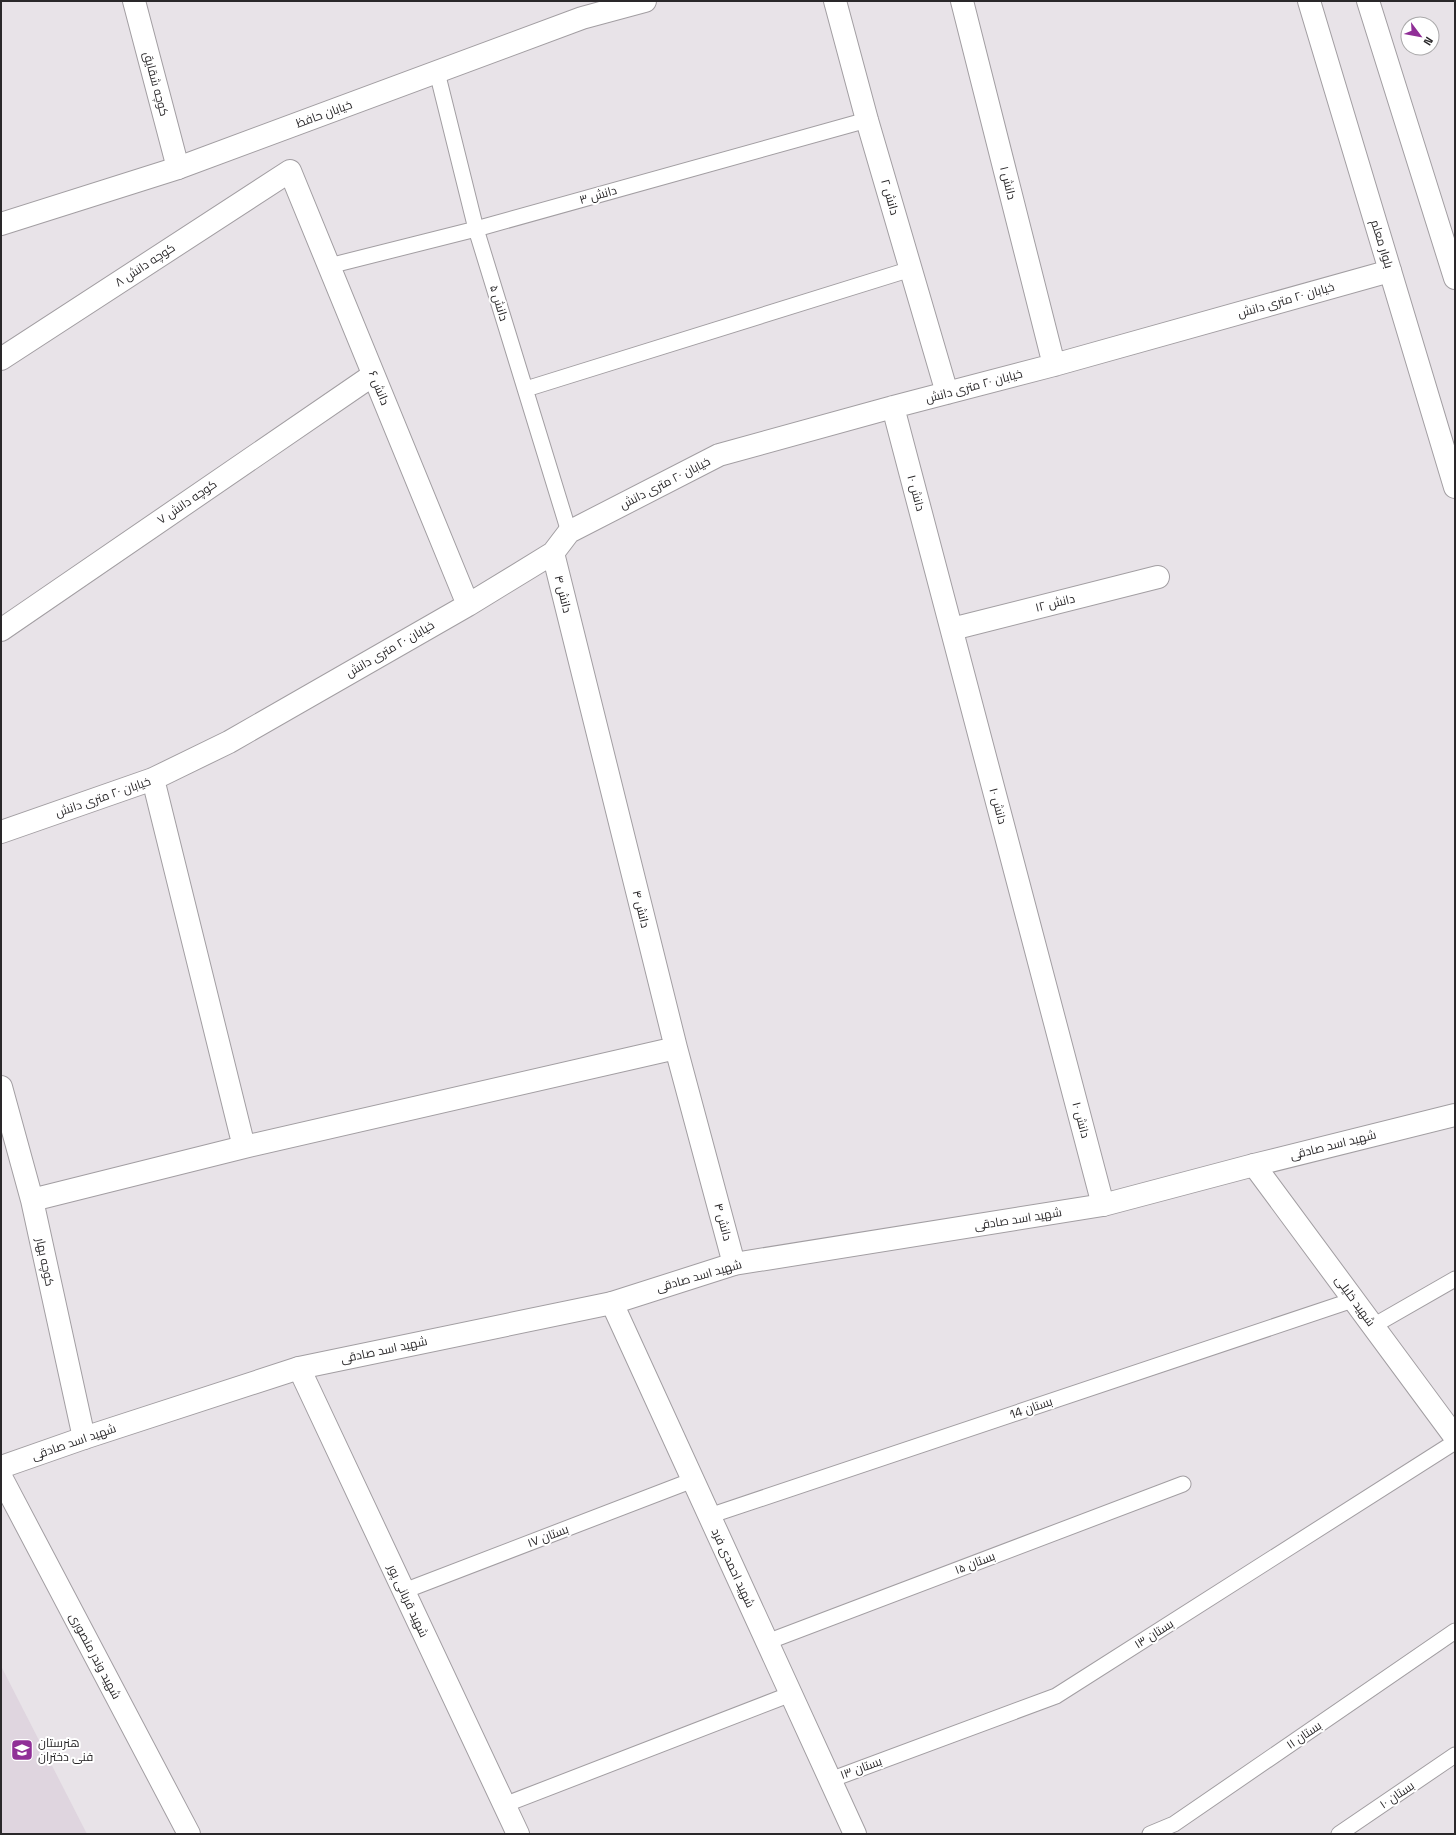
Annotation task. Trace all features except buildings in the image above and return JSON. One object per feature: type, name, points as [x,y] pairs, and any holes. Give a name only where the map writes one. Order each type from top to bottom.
[{"type":"street","name":"کوچه شقایق","points":[[134,1],[178,168]]},
{"type":"street","name":"خیابان حافظ","points":[[1,224],[178,168],[437,72],[579,10],[645,1]]},
{"type":"street","name":"دانش ۲","points":[[834,1],[867,120],[948,393]]},
{"type":"street","name":"دانش ۱","points":[[962,1],[1054,365]]},
{"type":"street","name":"بلوار معلم","points":[[1309,1],[1455,487]]},
{"type":"street","points":[[1368,1],[1455,278]]},
{"type":"street","name":"دانش ۶","points":[[290,171],[468,605]]},
{"type":"street","name":"کوچه دانش ۸","points":[[1,359],[290,171]]},
{"type":"street","name":"خیابان ۲۰ متری دانش","points":[[1,832],[153,779],[229,742],[468,605],[553,553],[569,532],[719,455],[893,407],[1054,365],[1390,271]]},
{"type":"street","name":"کوچه دانش ۷","points":[[1,630],[373,375]]},
{"type":"street","name":"دانش ۱۰","points":[[893,407],[1103,1205]]},
{"type":"street","name":"دانش ۴","points":[[553,553],[676,1048],[734,1264]]},
{"type":"street","name":"دانش ۱۲","points":[[952,629],[1158,577]]},
{"type":"street","points":[[153,779],[244,1147]]},
{"type":"street","points":[[32,1200],[244,1147],[676,1048]]},
{"type":"street","name":"کوچه بهار","points":[[1,1087],[7,1131],[32,1200],[84,1438]]},
{"type":"street","name":"شهید اسد صادقی","points":[[1,1467],[84,1438],[299,1368],[612,1303],[734,1264],[1103,1205],[1254,1165],[1455,1115]]},
{"type":"street","name":"شهید خلیلی","points":[[1254,1165],[1455,1437]]},
{"type":"street","name":"شهید احمدی فرد","points":[[612,1303],[855,1834]]},
{"type":"street","name":"شهید قربانی پور","points":[[299,1368],[518,1834]]},
{"type":"street","name":"شهید وندر منصوری","points":[[1,1477],[189,1834]]},
{"type":"lane","name":"دانش ۵","points":[[437,72],[476,229],[569,532]]},
{"type":"lane","name":"دانش ۳","points":[[329,266],[476,229],[867,120]]},
{"type":"lane","points":[[526,389],[911,269]]},
{"type":"lane","points":[[1373,1326],[1455,1279]]},
{"type":"lane","name":"بستان 14","points":[[709,1516],[1353,1300]]},
{"type":"lane","name":"بستان ۱۳","points":[[830,1780],[1056,1696],[1455,1442]]},
{"type":"lane","name":"بستان ۱۷","points":[[404,1591],[693,1480]]},
{"type":"lane","name":"بستان ۱۵","points":[[767,1642],[1183,1484]]},
{"type":"lane","name":"بستان ۱۱","points":[[1150,1834],[1174,1824],[1455,1631]]},
{"type":"lane","points":[[504,1805],[791,1694]]},
{"type":"lane","name":"بستان ۱۰","points":[[1339,1834],[1455,1755]]},
{"type":"shaded area","name":"هنرستان فنی دختران","points":[[1,1666],[87,1834],[1,1834]]},
{"type":"place","name":"هنرستان فنی دختران","points":[[22,1750]]}]
